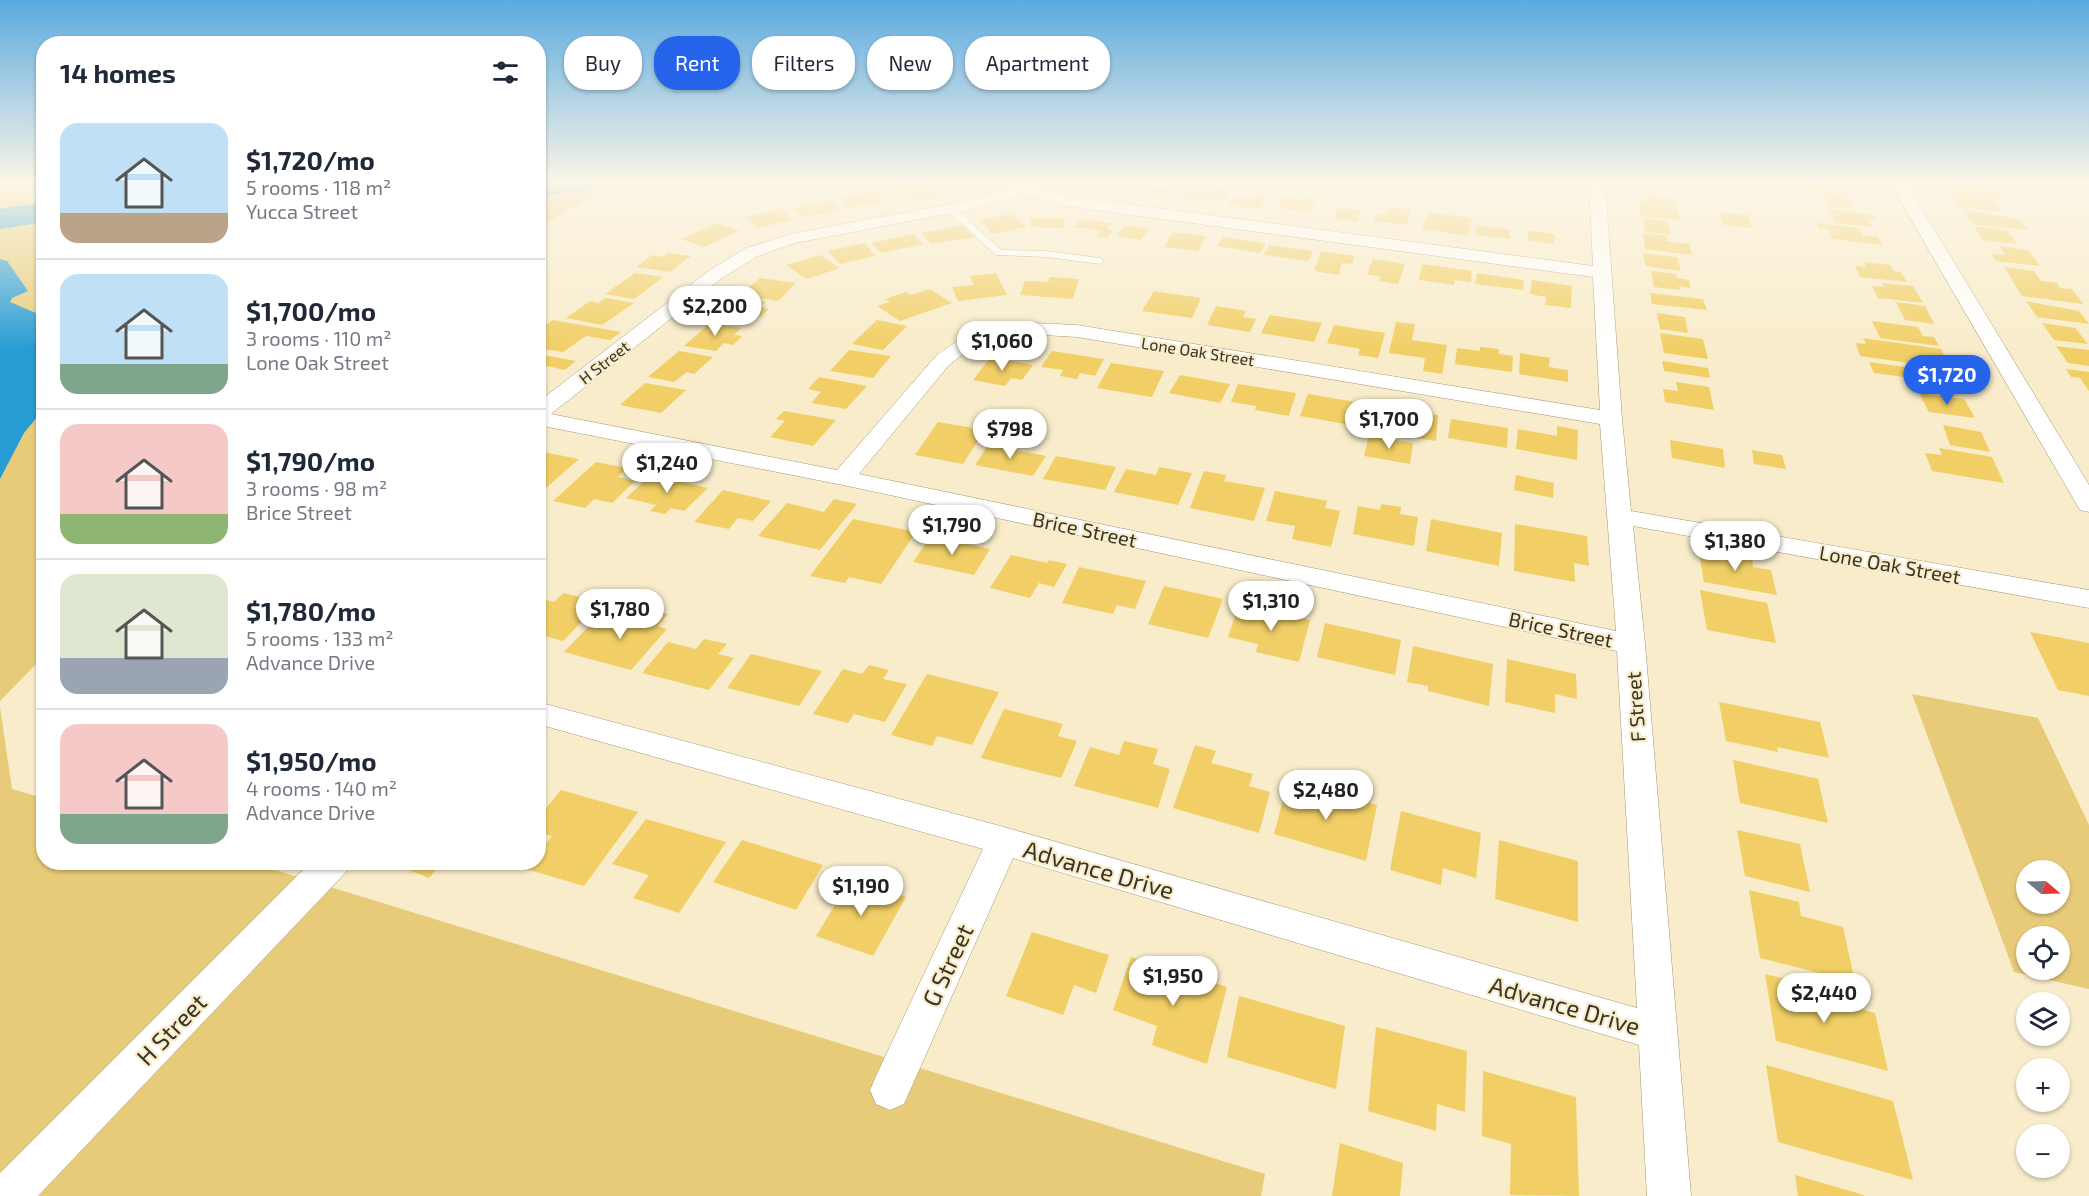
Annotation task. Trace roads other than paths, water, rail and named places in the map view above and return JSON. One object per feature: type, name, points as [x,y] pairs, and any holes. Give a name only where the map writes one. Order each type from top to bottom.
[{"type":"street","name":"H Street","points":[[546,410],[716,274],[752,252],[789,239]]},
{"type":"street","points":[[1348,239],[1603,273]]},
{"type":"street","name":"F Street","points":[[1601,239],[1611,419],[1631,644],[1669,1196]]},
{"type":"street","points":[[1931,239],[2089,504]]},
{"type":"street","name":"Lone Oak Street","points":[[843,478],[948,355],[995,331],[1028,328],[1077,331],[1611,419]]},
{"type":"street","name":"Brice Street","points":[[546,418],[1631,644]]},
{"type":"street","name":"Lone Oak Street","points":[[1620,516],[2089,599]]},
{"type":"street","name":"Advance Drive","points":[[546,714],[1004,841],[1657,1032]]},
{"type":"street","name":"G Street","points":[[891,1090],[1004,841]]},
{"type":"street","name":"H Street","points":[[8,1196],[326,870]]},
{"type":"lane","points":[[984,239],[999,253],[1057,255],[1100,261]]},
{"type":"water","points":[[0,259],[7,261],[28,291],[12,298],[10,302],[36,313],[36,418],[24,433],[0,479]]}]
